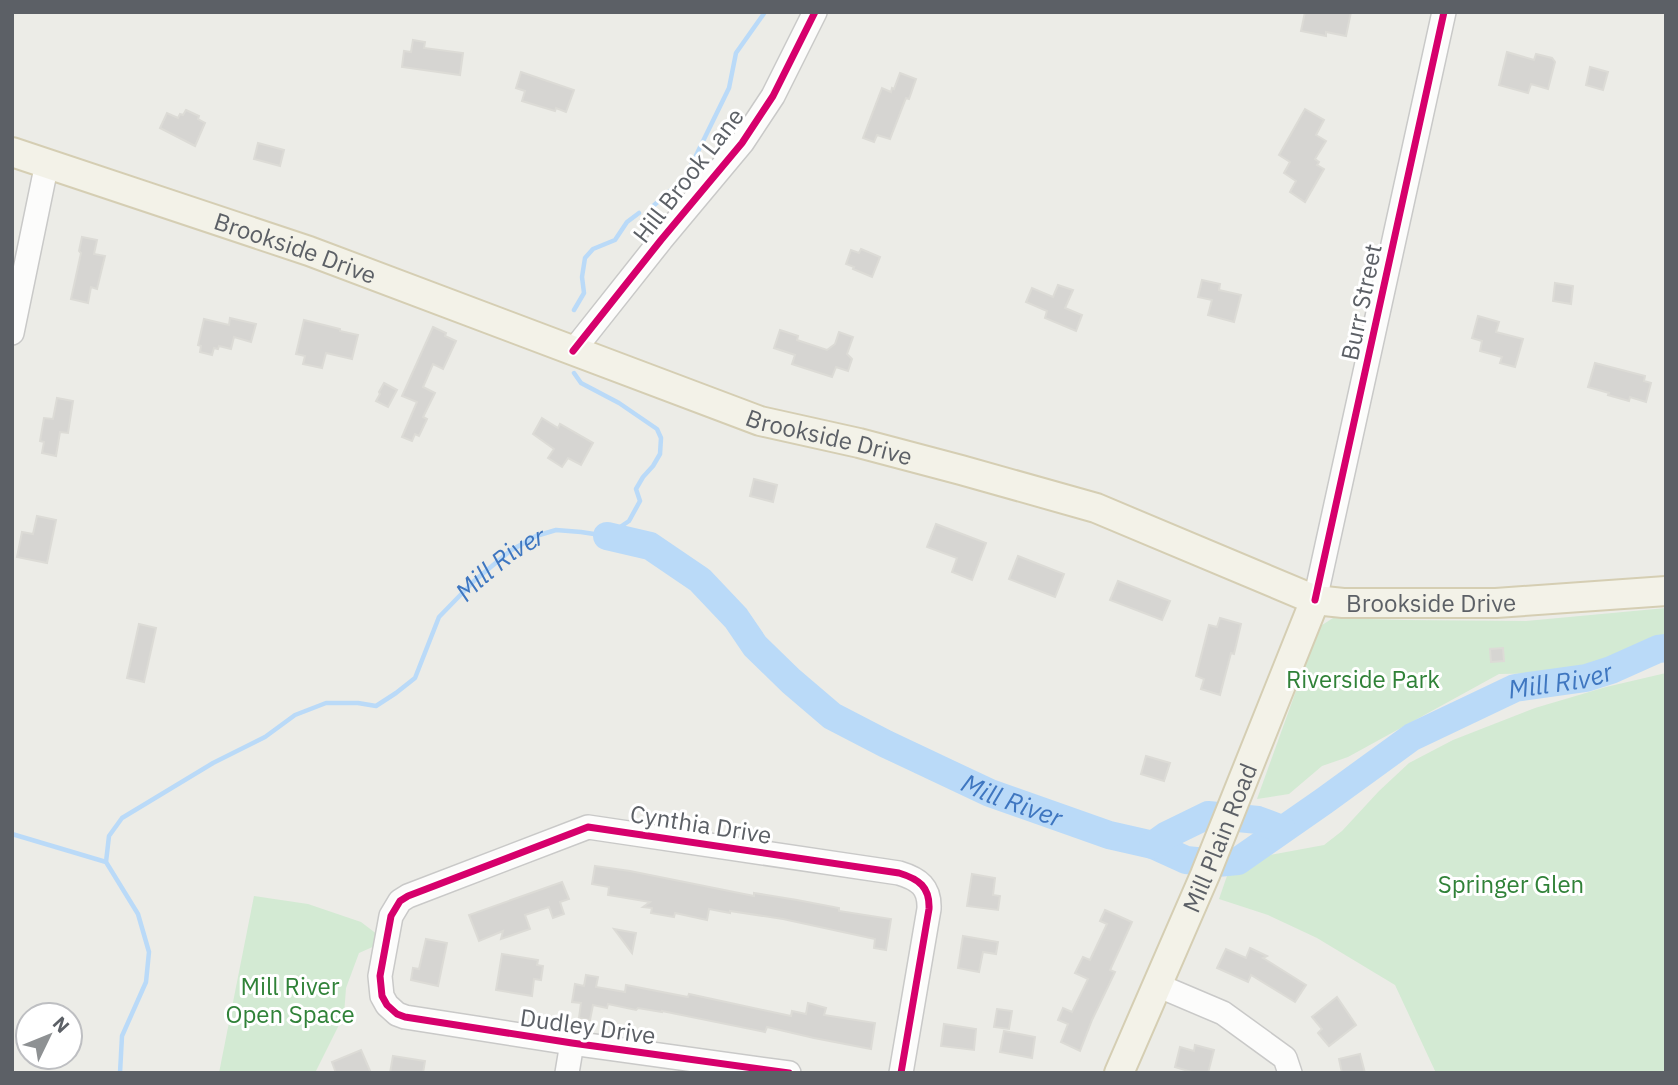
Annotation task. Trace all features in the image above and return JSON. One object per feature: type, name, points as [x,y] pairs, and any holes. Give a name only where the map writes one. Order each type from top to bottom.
[{"type":"main road","name":"Brookside Drive","points":[[12,152],[309,251],[760,421],[859,443],[1096,508],[1315,600],[1343,603],[1496,603],[1666,591]]},
{"type":"main road","name":"Mill Plain Road","points":[[1119,1073],[1205,875],[1315,600]]},
{"type":"street","name":"Hill Brook Lane","points":[[573,351],[660,240],[743,143],[773,96],[816,12]]},
{"type":"street","name":"Burr Street","points":[[1315,600],[1444,12]]},
{"type":"street","points":[[12,333],[47,163]]},
{"type":"street","name":"Cynthia Drive","points":[[387,1005],[382,996],[380,976],[391,916],[400,901],[408,895],[588,827],[899,873],[919,881],[930,900],[901,1073]]},
{"type":"street","points":[[1157,985],[1223,1013],[1285,1058],[1290,1073]]},
{"type":"street","name":"Dudley Drive","points":[[387,1005],[397,1014],[415,1020],[789,1073]]},
{"type":"street","points":[[566,1073],[572,1043]]},
{"type":"green space","name":"Riverside Park","points":[[1666,608],[1666,639],[1657,640],[1598,665],[1550,673],[1499,674],[1348,757],[1322,766],[1289,794],[1257,799],[1319,627],[1333,618],[1526,621]]},
{"type":"green space","name":"Springer Glen","points":[[1666,673],[1666,1073],[1436,1073],[1395,985],[1317,938],[1268,915],[1219,899],[1228,873],[1270,855],[1324,845],[1342,831],[1409,763],[1453,740],[1535,708]]},
{"type":"green space","name":"Mill River Open Space","points":[[254,896],[308,904],[361,922],[386,941],[359,953],[346,988],[344,1015],[315,1073],[219,1073]]},
{"type":"building","points":[[1305,12],[1351,12],[1346,36],[1326,32],[1326,36],[1301,31]]},
{"type":"building","points":[[413,40],[425,42],[424,48],[463,53],[460,75],[402,67],[404,51],[411,52]]},
{"type":"building","points":[[1507,52],[1534,60],[1536,54],[1552,58],[1555,62],[1548,89],[1531,84],[1528,93],[1499,85]]},
{"type":"building","points":[[1590,67],[1608,72],[1603,90],[1586,85]]},
{"type":"building","points":[[521,72],[574,90],[566,112],[522,101],[525,91],[516,88]]},
{"type":"building","points":[[900,73],[916,79],[890,139],[877,135],[874,142],[863,138],[882,88],[891,92]]},
{"type":"building","points":[[1305,109],[1324,120],[1316,135],[1326,141],[1315,159],[1319,162],[1317,165],[1324,169],[1305,202],[1290,192],[1296,181],[1284,173],[1290,162],[1279,155]]},
{"type":"building","points":[[186,110],[199,116],[198,119],[205,123],[195,146],[160,128],[167,113],[178,118]]},
{"type":"building","points":[[258,143],[284,150],[280,166],[254,159]]},
{"type":"building","points":[[82,237],[97,240],[94,254],[105,256],[97,289],[91,287],[88,303],[71,299]]},
{"type":"building","points":[[861,249],[880,257],[872,277],[846,264],[851,250],[859,253]]},
{"type":"building","points":[[1202,280],[1220,284],[1219,290],[1241,295],[1234,322],[1208,315],[1212,300],[1198,297]]},
{"type":"building","points":[[1555,283],[1573,286],[1571,304],[1553,301]]},
{"type":"building","points":[[1058,285],[1073,290],[1065,308],[1082,315],[1076,331],[1045,318],[1047,311],[1026,302],[1032,288],[1053,297]]},
{"type":"building","points":[[1478,316],[1499,322],[1496,332],[1523,339],[1515,367],[1500,363],[1502,357],[1480,351],[1482,341],[1472,338]]},
{"type":"building","points":[[230,318],[256,324],[251,342],[234,337],[231,349],[219,346],[218,349],[214,348],[212,355],[200,352],[201,346],[198,345],[204,319],[229,325]]},
{"type":"building","points":[[304,320],[358,335],[352,359],[326,353],[322,368],[303,364],[305,356],[296,354]]},
{"type":"building","points":[[433,327],[456,341],[443,369],[433,364],[423,387],[435,393],[423,417],[427,419],[419,436],[415,434],[412,441],[402,437],[417,402],[402,396]]},
{"type":"building","points":[[780,330],[798,336],[797,340],[827,350],[835,344],[839,332],[853,337],[847,354],[852,359],[848,371],[836,367],[832,377],[792,364],[795,355],[774,348]]},
{"type":"building","points":[[1595,363],[1645,376],[1644,381],[1651,383],[1646,402],[1630,397],[1629,401],[1588,387]]},
{"type":"building","points":[[384,383],[397,390],[388,407],[376,401]]},
{"type":"building","points":[[57,398],[73,401],[68,433],[60,432],[56,456],[42,453],[44,442],[40,441],[44,418],[53,419]]},
{"type":"building","points":[[542,418],[558,428],[560,424],[593,443],[581,465],[568,458],[562,467],[548,458],[554,449],[533,434]]},
{"type":"building","points":[[754,479],[777,485],[773,502],[750,496]]},
{"type":"building","points":[[37,516],[56,520],[47,563],[17,557],[22,532],[33,534]]},
{"type":"building","points":[[936,524],[986,543],[972,580],[952,572],[957,558],[927,547]]},
{"type":"building","points":[[1018,556],[1064,574],[1055,597],[1009,579]]},
{"type":"building","points":[[1118,581],[1170,601],[1162,620],[1110,600]]},
{"type":"building","points":[[1220,618],[1241,624],[1220,695],[1201,689],[1204,679],[1196,676],[1209,625],[1217,627]]},
{"type":"building","points":[[139,624],[156,628],[144,682],[127,678]]},
{"type":"building","points":[[1503,648],[1504,661],[1491,662],[1490,649]]},
{"type":"building","points":[[1146,756],[1170,763],[1164,781],[1141,774]]},
{"type":"building","points":[[595,866],[754,896],[754,893],[797,900],[839,908],[839,911],[891,919],[886,950],[874,948],[875,939],[783,919],[709,909],[707,920],[675,913],[674,917],[651,913],[652,908],[643,907],[650,902],[608,895],[609,887],[592,884]]},
{"type":"building","points":[[972,874],[995,878],[993,895],[1000,896],[998,910],[967,906]]},
{"type":"building","points":[[562,882],[569,899],[560,902],[564,914],[553,918],[549,907],[525,915],[530,929],[501,939],[503,931],[479,941],[469,915]]},
{"type":"building","points":[[1105,910],[1132,922],[1110,970],[1115,972],[1080,1051],[1061,1042],[1068,1024],[1058,1020],[1063,1008],[1072,1012],[1088,979],[1075,973],[1083,957],[1090,960],[1107,924],[1100,921]]},
{"type":"building","points":[[614,929],[636,933],[632,953]]},
{"type":"building","points":[[963,936],[998,942],[996,954],[983,952],[979,972],[958,968]]},
{"type":"building","points":[[426,939],[447,943],[438,986],[411,980],[413,968],[419,969]]},
{"type":"building","points":[[1250,948],[1267,956],[1263,958],[1306,985],[1295,1002],[1251,975],[1248,982],[1217,968],[1226,949],[1246,958]]},
{"type":"building","points":[[502,954],[538,960],[537,965],[543,966],[541,980],[534,979],[532,996],[496,990]]},
{"type":"building","points":[[586,975],[598,977],[596,987],[625,992],[626,985],[688,997],[689,994],[791,1016],[792,1011],[806,1014],[808,1003],[826,1008],[824,1015],[875,1023],[871,1049],[767,1027],[765,1032],[662,1011],[636,1010],[608,1004],[607,1008],[593,1005],[590,1020],[579,1018],[581,1003],[572,1002],[575,984],[584,986]]},
{"type":"building","points":[[1337,997],[1356,1025],[1329,1046],[1318,1033],[1322,1029],[1312,1017]]},
{"type":"building","points":[[997,1009],[1012,1011],[1009,1029],[994,1027]]},
{"type":"building","points":[[944,1024],[976,1029],[974,1050],[941,1046]]},
{"type":"building","points":[[1004,1031],[1035,1037],[1032,1058],[1000,1052]]},
{"type":"building","points":[[1195,1045],[1214,1050],[1208,1073],[1195,1073],[1175,1067],[1180,1047],[1194,1051]]},
{"type":"building","points":[[361,1050],[371,1073],[336,1073],[332,1062]]},
{"type":"building","points":[[1360,1054],[1365,1073],[1342,1073],[1339,1059]]},
{"type":"building","points":[[393,1056],[425,1061],[423,1073],[390,1073]]},
{"type":"waterway","points":[[652,207],[685,178],[729,88],[736,53],[765,12]]},
{"type":"waterway","points":[[574,310],[584,293],[582,277],[585,258],[593,249],[615,240],[627,222],[639,213]]},
{"type":"waterway","name":"Mill River","points":[[120,1073],[122,1036],[146,982],[149,952],[138,914],[106,862],[109,836],[122,818],[213,763],[265,737],[295,715],[326,703],[376,706],[396,693],[415,678],[439,617],[474,581],[510,551],[536,536],[556,530],[607,536],[629,521],[640,501],[636,489],[660,454],[661,438],[657,429],[619,403],[581,383],[574,373]]},
{"type":"waterway","name":"Mill River","points":[[607,536],[650,546],[700,580],[736,618],[755,646],[832,716],[990,793],[1109,835],[1153,845],[1186,860],[1217,863],[1238,861],[1412,737],[1515,688],[1586,678],[1666,648]]},
{"type":"waterway","name":"Mill River","points":[[1153,845],[1208,815],[1258,820],[1282,829]]},
{"type":"waterway","points":[[12,834],[106,862]]},
{"type":"cycle path","points":[[573,351],[742,143],[773,96],[815,12]]},
{"type":"cycle path","points":[[1315,600],[1444,12]]},
{"type":"cycle path","points":[[789,1073],[572,1043],[397,1014],[382,996],[380,976],[391,916],[400,901],[408,896],[588,827],[899,873],[922,885],[929,901],[901,1073]]}]
